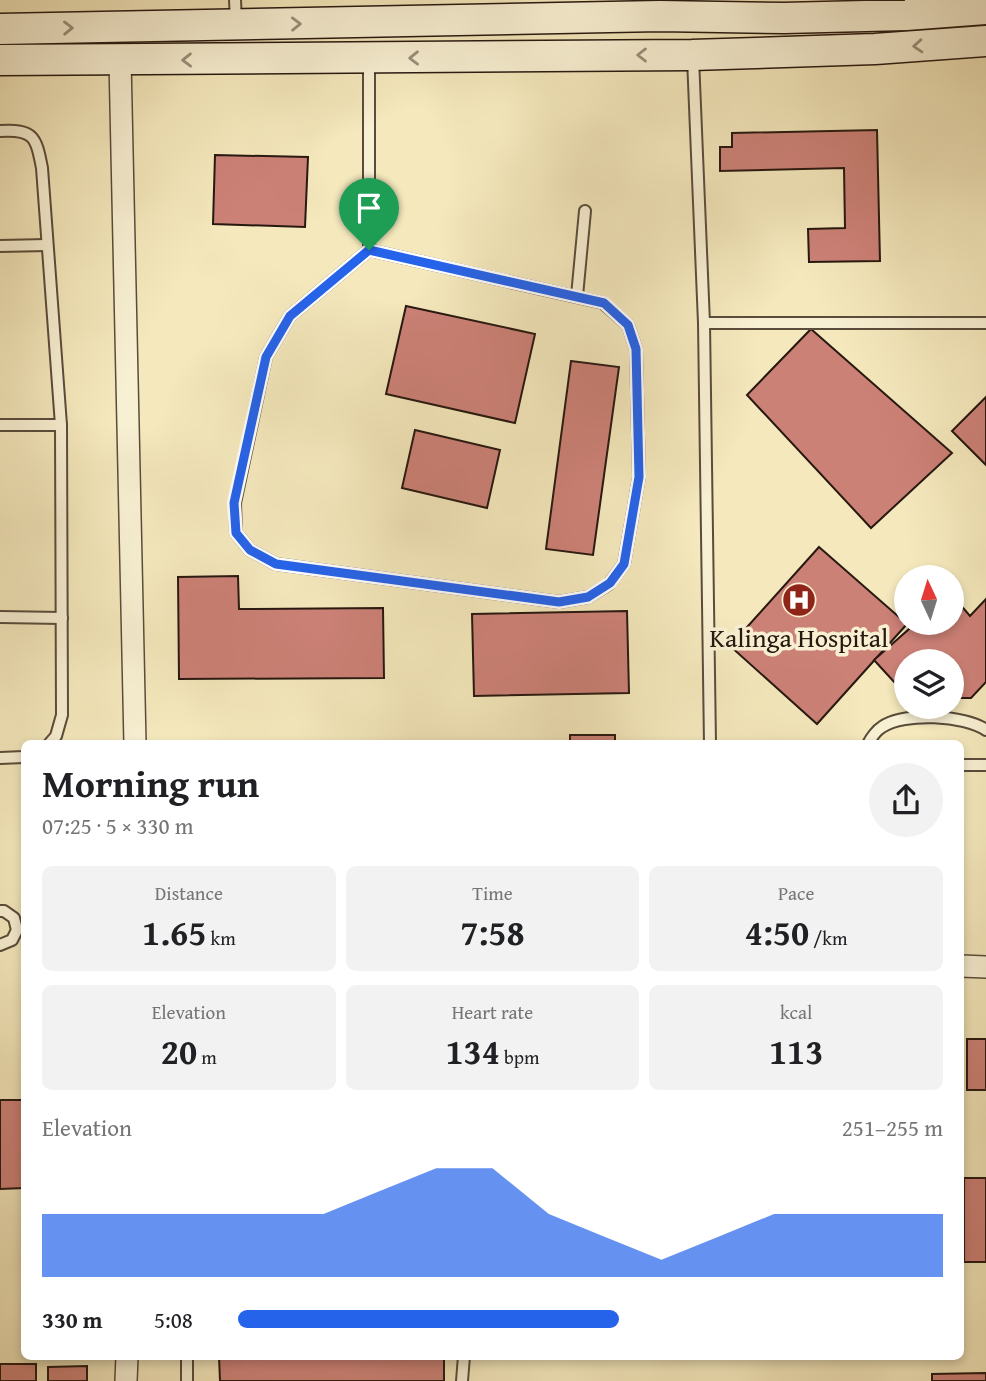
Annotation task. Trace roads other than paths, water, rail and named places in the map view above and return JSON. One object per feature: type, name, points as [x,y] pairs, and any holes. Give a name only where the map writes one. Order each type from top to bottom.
[{"type":"street","points":[[0,29],[235,12],[784,18],[906,15],[986,9]]},
{"type":"street","points":[[0,60],[692,55],[875,49],[986,41]]},
{"type":"street","points":[[120,61],[135,740]]},
{"type":"street","points":[[964,966],[986,967]]},
{"type":"street","points":[[126,1381],[127,1360]]},
{"type":"lane","points":[[692,55],[704,323],[710,740]]},
{"type":"lane","points":[[369,59],[369,250]]},
{"type":"lane","points":[[0,131],[19,130],[31,135],[37,144],[42,168],[61,425],[62,715],[52,740]]},
{"type":"lane","points":[[577,296],[585,211]]},
{"type":"lane","points":[[0,246],[47,245]]},
{"type":"lane","points":[[369,250],[604,303],[628,325],[636,349],[639,477],[624,564],[610,583],[588,597],[559,602],[276,564],[250,550],[236,533],[234,503],[266,357],[290,316],[369,250]]},
{"type":"lane","points":[[704,323],[986,323]]},
{"type":"lane","points":[[0,425],[61,425]]},
{"type":"lane","points":[[0,617],[62,618]]},
{"type":"lane","points":[[871,740],[881,727],[901,719],[957,718],[986,730]]},
{"type":"lane","points":[[0,758],[21,757]]},
{"type":"lane","points":[[964,765],[986,765]]},
{"type":"lane","points":[[0,911],[14,918],[17,930],[12,940],[0,945]]},
{"type":"lane","points":[[187,1360],[187,1381]]},
{"type":"lane","points":[[462,1381],[464,1360]]},
{"type":"place","name":"Kalinga Hospital","points":[[799,600]]}]
